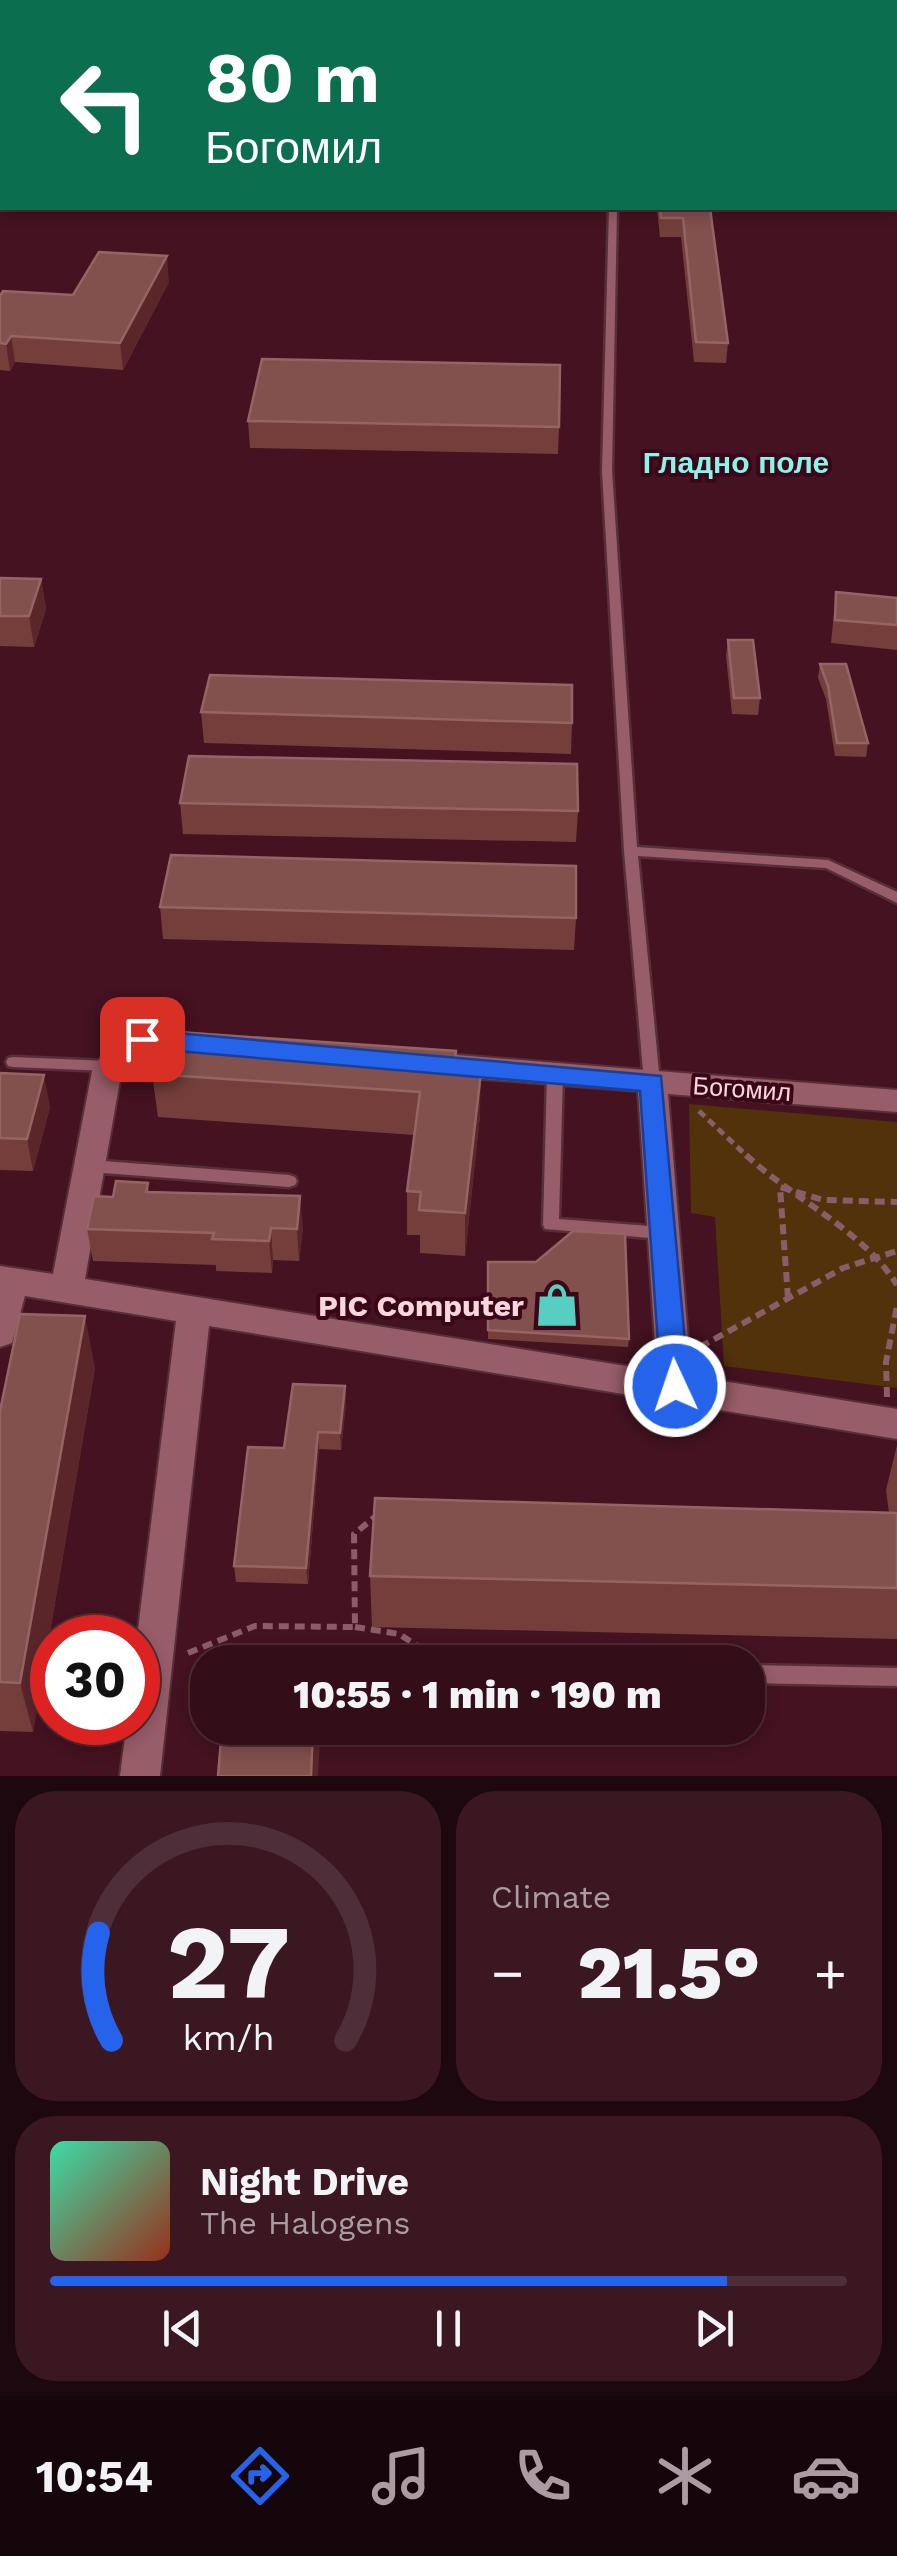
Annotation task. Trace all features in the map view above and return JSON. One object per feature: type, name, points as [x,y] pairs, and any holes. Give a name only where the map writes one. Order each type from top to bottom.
[{"type":"street","points":[[67,1290],[108,1066],[121,1049],[142,1039],[241,1047]]},
{"type":"street","name":"Богомил","points":[[398,1061],[555,1075],[652,1093],[897,1101]]},
{"type":"street","points":[[652,1093],[675,1373]]},
{"type":"street","points":[[0,1333],[6,1280],[194,1311],[675,1373],[892,1424]]},
{"type":"street","points":[[159,1615],[194,1311]]},
{"type":"street","points":[[140,1776],[144,1745]]},
{"type":"lane","points":[[614,210],[608,470],[630,851],[652,1093]]},
{"type":"lane","points":[[630,851],[828,864],[897,898]]},
{"type":"lane","points":[[13,1062],[108,1066]]},
{"type":"lane","points":[[555,1075],[551,1225],[662,1233]]},
{"type":"lane","points":[[90,1166],[290,1181]]},
{"type":"lane","points":[[765,1674],[897,1677]]},
{"type":"path","points":[[652,1093],[696,1108],[780,1186],[880,1257],[897,1285]]},
{"type":"path","points":[[780,1186],[823,1200],[897,1202]]},
{"type":"path","points":[[780,1186],[788,1298]]},
{"type":"path","points":[[675,1373],[788,1298],[843,1268],[897,1252]]},
{"type":"path","points":[[892,1424],[886,1362],[897,1306]]},
{"type":"path","points":[[356,1628],[354,1534],[384,1510]]},
{"type":"path","points":[[160,1664],[255,1626],[356,1628],[399,1634],[416,1645]]},
{"type":"shaded area","points":[[689,1104],[897,1122],[897,1388],[724,1366],[715,1217],[691,1213]]},
{"type":"building","points":[[660,210],[710,210],[728,343],[696,342],[683,218],[661,218]]},
{"type":"building","points":[[99,252],[167,256],[120,343],[11,336],[6,344],[0,343],[3,291],[73,295]]},
{"type":"building","points":[[262,359],[560,365],[559,427],[248,421]]},
{"type":"building","points":[[0,578],[41,579],[29,616],[0,616]]},
{"type":"building","points":[[836,592],[897,598],[897,625],[835,620]]},
{"type":"building","points":[[728,640],[753,640],[760,698],[734,698]]},
{"type":"building","points":[[820,664],[846,664],[868,743],[837,743],[828,686]]},
{"type":"building","points":[[210,675],[572,685],[572,723],[201,712]]},
{"type":"building","points":[[189,756],[577,764],[578,811],[180,803]]},
{"type":"building","points":[[171,855],[576,866],[576,918],[160,907]]},
{"type":"building","points":[[177,1032],[456,1051],[454,1070],[481,1072],[465,1213],[419,1210],[421,1192],[407,1191],[420,1092],[152,1074],[160,1045],[173,1046]]},
{"type":"building","points":[[0,1073],[44,1075],[27,1139],[0,1138]]},
{"type":"building","points":[[116,1181],[148,1183],[146,1192],[300,1196],[297,1229],[271,1228],[269,1241],[212,1239],[214,1233],[87,1229],[94,1196],[113,1197]]},
{"type":"building","name":"PIC Computer","points":[[573,1231],[625,1234],[629,1339],[488,1330],[488,1262],[536,1262]]},
{"type":"building","points":[[20,1314],[85,1316],[20,1683],[0,1682],[0,1411]]},
{"type":"building","points":[[293,1384],[345,1386],[340,1433],[318,1432],[306,1568],[234,1566],[248,1447],[284,1448]]},
{"type":"building","points":[[375,1498],[897,1513],[897,1588],[370,1576]]},
{"type":"building","points":[[221,1745],[312,1745],[311,1776],[218,1776]]},
{"type":"place","name":"PIC Computer","points":[[557,1305]]},
{"type":"district","name":"Гладно поле","points":[[736,462]]},
{"type":"route","points":[[142,1039],[652,1082],[675,1386]]}]
